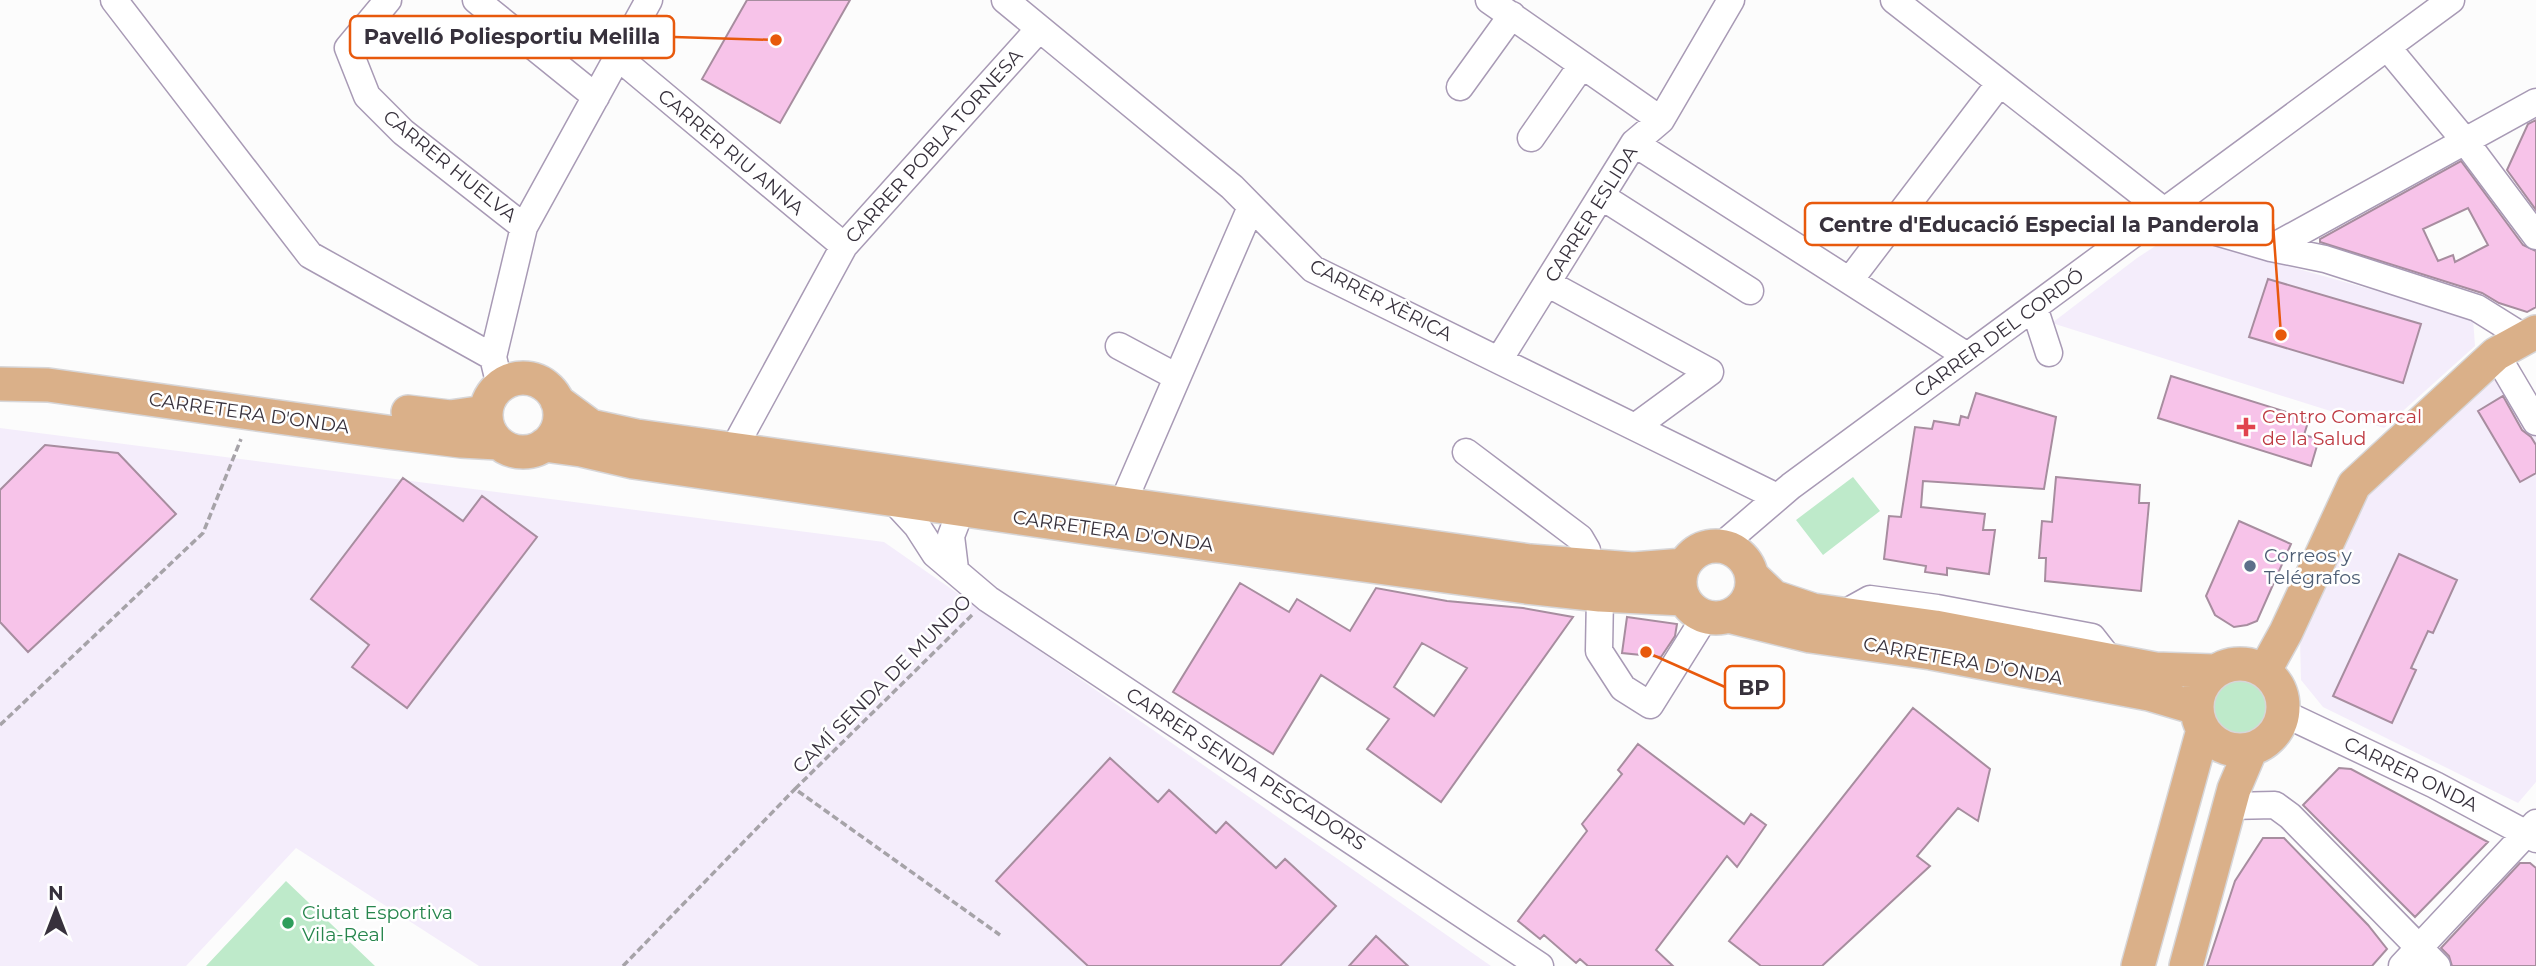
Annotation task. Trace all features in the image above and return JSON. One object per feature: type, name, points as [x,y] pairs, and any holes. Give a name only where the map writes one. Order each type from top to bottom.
[{"type":"main road","points":[[2265,670],[2286,632],[2354,485],[2496,354],[2530,335]]},
{"type":"main road","name":"CARRETERA D'ONDA","points":[[0,366],[240,391],[450,417],[493,385]]},
{"type":"main road","points":[[521,377],[532,379],[551,391],[557,401],[560,413],[558,425],[553,436],[544,445],[518,452],[498,443],[491,434],[493,385],[521,377]]},
{"type":"main road","name":"CARRETERA D'ONDA","points":[[0,384],[48,385],[251,414],[461,441],[498,443]]},
{"type":"main road","name":"CARRETERA D'ONDA","points":[[557,401],[591,426],[636,436],[1122,506],[1594,581],[1810,636],[1931,653],[2149,694],[2199,719]]},
{"type":"main road","name":"CARRETERA D'ONDA","points":[[544,445],[633,462],[961,510],[1526,587],[1594,581],[1633,569],[1684,565]]},
{"type":"main road","points":[[1721,546],[1742,556],[1753,577],[1748,601],[1739,611],[1706,611],[1680,587],[1684,565],[1700,550],[1721,546]]},
{"type":"main road","name":"CARRETERA D'ONDA","points":[[1753,577],[1774,597],[1813,610],[1935,626],[2155,669],[2214,671]]},
{"type":"main road","points":[[2138,966],[2199,719],[2201,687],[2214,671],[2235,665],[2250,665],[2265,670],[2275,681],[2283,697],[2283,713],[2278,729],[2267,741],[2251,749],[2233,750],[2216,743],[2199,719]]},
{"type":"main road","points":[[2186,966],[2229,806],[2251,749]]},
{"type":"street","points":[[114,0],[310,256],[493,385],[524,227],[649,0]]},
{"type":"street","points":[[477,0],[596,97]]},
{"type":"street","name":"CARRER XÈRICA","points":[[1005,0],[1232,187],[1313,269],[1777,497]]},
{"type":"street","points":[[1489,0],[1661,120]]},
{"type":"street","name":"CARRER ESLIDA","points":[[1499,360],[1634,143],[1661,120],[1731,0]]},
{"type":"street","points":[[1894,0],[2164,211],[2189,224],[2325,259],[2477,308],[2530,335]]},
{"type":"street","name":"CARRER DEL CORDÓ","points":[[1721,546],[1777,497],[2451,0]]},
{"type":"street","name":"CARRER HUELVA","points":[[377,4],[348,48],[367,96],[402,132],[524,227]]},
{"type":"street","points":[[1460,87],[1512,16]]},
{"type":"street","name":"CARRER POBLA TORNESA","points":[[733,450],[844,246],[1039,29]]},
{"type":"street","points":[[2387,47],[2465,141],[2536,236]]},
{"type":"street","name":"CARRER RIU ANNA","points":[[618,57],[844,246]]},
{"type":"street","points":[[1531,138],[1582,65]]},
{"type":"street","points":[[1850,280],[1999,84]]},
{"type":"street","points":[[2271,247],[2536,102]]},
{"type":"street","points":[[1634,143],[1967,356]]},
{"type":"street","points":[[1601,196],[1750,291]]},
{"type":"street","points":[[1122,506],[1251,207]]},
{"type":"street","points":[[1547,284],[1710,372],[1635,427]]},
{"type":"street","points":[[2034,307],[2049,353]]},
{"type":"street","points":[[1119,346],[1177,377]]},
{"type":"street","points":[[2496,354],[2536,422]]},
{"type":"street","points":[[1466,452],[1580,538],[1587,550],[1594,581],[1599,651],[1623,688],[1650,705],[1706,611]]},
{"type":"street","name":"CARRER SENDA PESCADORS","points":[[893,500],[917,526],[935,554],[988,599],[1540,966]]},
{"type":"street","points":[[955,569],[951,536],[961,510]]},
{"type":"street","name":"CARRER ONDA","points":[[2283,713],[2533,832]]},
{"type":"street","points":[[2229,806],[2275,805],[2290,816],[2420,960],[2533,832]]},
{"type":"path","points":[[0,725],[203,533],[251,414]]},
{"type":"path","name":"CAMÍ SENDA DE MUNDO","points":[[988,599],[795,789],[1000,935]]},
{"type":"path","points":[[623,966],[795,789]]},
{"type":"shaded area","points":[[2174,234],[2473,318],[2475,346],[2384,428],[2052,323],[2137,258]]},
{"type":"shaded area","points":[[2501,372],[2536,438],[2536,782],[2518,803],[2323,707],[2301,680],[2300,640],[2366,492]]},
{"type":"shaded area","points":[[0,428],[884,542],[1491,966],[479,966],[296,848],[186,966],[0,966]]},
{"type":"green space","points":[[1853,477],[1880,511],[1823,555],[1796,520]]},
{"type":"green space","points":[[2239,675],[2261,684],[2270,706],[2261,728],[2239,737],[2217,728],[2208,706],[2217,684]]},
{"type":"green space","name":"Ciutat Esportiva Vila-Real","points":[[286,881],[375,966],[206,966]]},
{"type":"building","points":[[747,0],[850,0],[780,123],[702,79]]},
{"type":"building","points":[[2536,120],[2536,210],[2507,170],[2528,124]]},
{"type":"building","points":[[2461,161],[2523,245],[2536,251],[2536,307],[2527,312],[2499,303],[2482,293],[2320,242],[2320,239]],"holes":[[[2468,208],[2488,245],[2455,262],[2453,255],[2438,261],[2423,229]]]},
{"type":"building","points":[[2268,279],[2421,324],[2403,383],[2249,337]]},
{"type":"building","name":"Centro Comarcal de la Salud","points":[[2171,376],[2309,419],[2304,435],[2319,439],[2311,466],[2158,418]]},
{"type":"building","points":[[1976,393],[2056,417],[2044,489],[1923,481],[1921,507],[1985,514],[1983,530],[1995,530],[1989,574],[1947,568],[1947,575],[1925,572],[1926,566],[1884,559],[1889,516],[1901,517],[1915,427],[1932,429],[1934,421],[1959,425],[1961,416],[1968,418]]},
{"type":"building","points":[[2503,396],[2522,430],[2536,445],[2536,473],[2520,482],[2478,411]]},
{"type":"building","points":[[45,445],[118,453],[176,514],[28,652],[0,622],[0,490]]},
{"type":"building","points":[[2056,477],[2140,485],[2139,503],[2149,503],[2141,591],[2045,581],[2046,558],[2039,558],[2042,521],[2052,522]]},
{"type":"building","points":[[403,478],[463,521],[482,496],[537,537],[407,708],[352,667],[369,645],[311,599]]},
{"type":"building","name":"Correos y Telégrafos","points":[[2239,521],[2291,544],[2257,621],[2234,627],[2215,615],[2206,596]]},
{"type":"building","points":[[2399,554],[2457,580],[2433,633],[2428,631],[2411,668],[2416,670],[2392,723],[2333,696]]},
{"type":"building","points":[[1240,583],[1289,612],[1297,599],[1350,631],[1376,588],[1447,601],[1523,608],[1573,617],[1441,802],[1367,749],[1389,719],[1321,675],[1273,754],[1173,692]],"holes":[[[1422,643],[1467,668],[1434,716],[1394,687]]]},
{"type":"building","points":[[1627,617],[1677,624],[1675,636],[1661,657],[1622,653]]},
{"type":"building","points":[[1913,708],[1990,769],[1978,821],[1958,808],[1917,856],[1930,866],[1822,966],[1761,966],[1729,941]]},
{"type":"building","points":[[1638,744],[1744,824],[1751,814],[1766,825],[1737,867],[1727,856],[1656,950],[1673,966],[1588,966],[1580,959],[1576,963],[1544,935],[1540,939],[1518,921],[1587,831],[1582,824],[1622,774],[1618,770]]},
{"type":"building","points":[[1110,758],[1158,802],[1169,790],[1216,833],[1226,822],[1276,868],[1285,859],[1336,906],[1280,966],[1088,966],[996,881]]},
{"type":"building","points":[[2339,768],[2351,769],[2488,842],[2415,917],[2303,805]]},
{"type":"building","points":[[2263,838],[2284,838],[2368,925],[2387,949],[2372,966],[2207,966],[2235,881]]},
{"type":"building","points":[[2520,863],[2530,863],[2536,868],[2536,966],[2452,966],[2449,956],[2441,948]]},
{"type":"building","points":[[1376,936],[1408,966],[1349,966]]},
{"type":"place","name":"Pavelló Poliesportiu Melilla","points":[[776,40]]},
{"type":"place","name":"Centre d'Educació Especial la Panderola","points":[[2281,335]]},
{"type":"place","name":"Centro Comarcal de la Salud","points":[[2246,427]]},
{"type":"place","name":"Correos y Telégrafos","points":[[2250,566]]},
{"type":"place","name":"BP","points":[[1646,652]]},
{"type":"place","name":"Ciutat Esportiva Vila-Real","points":[[288,923]]}]
